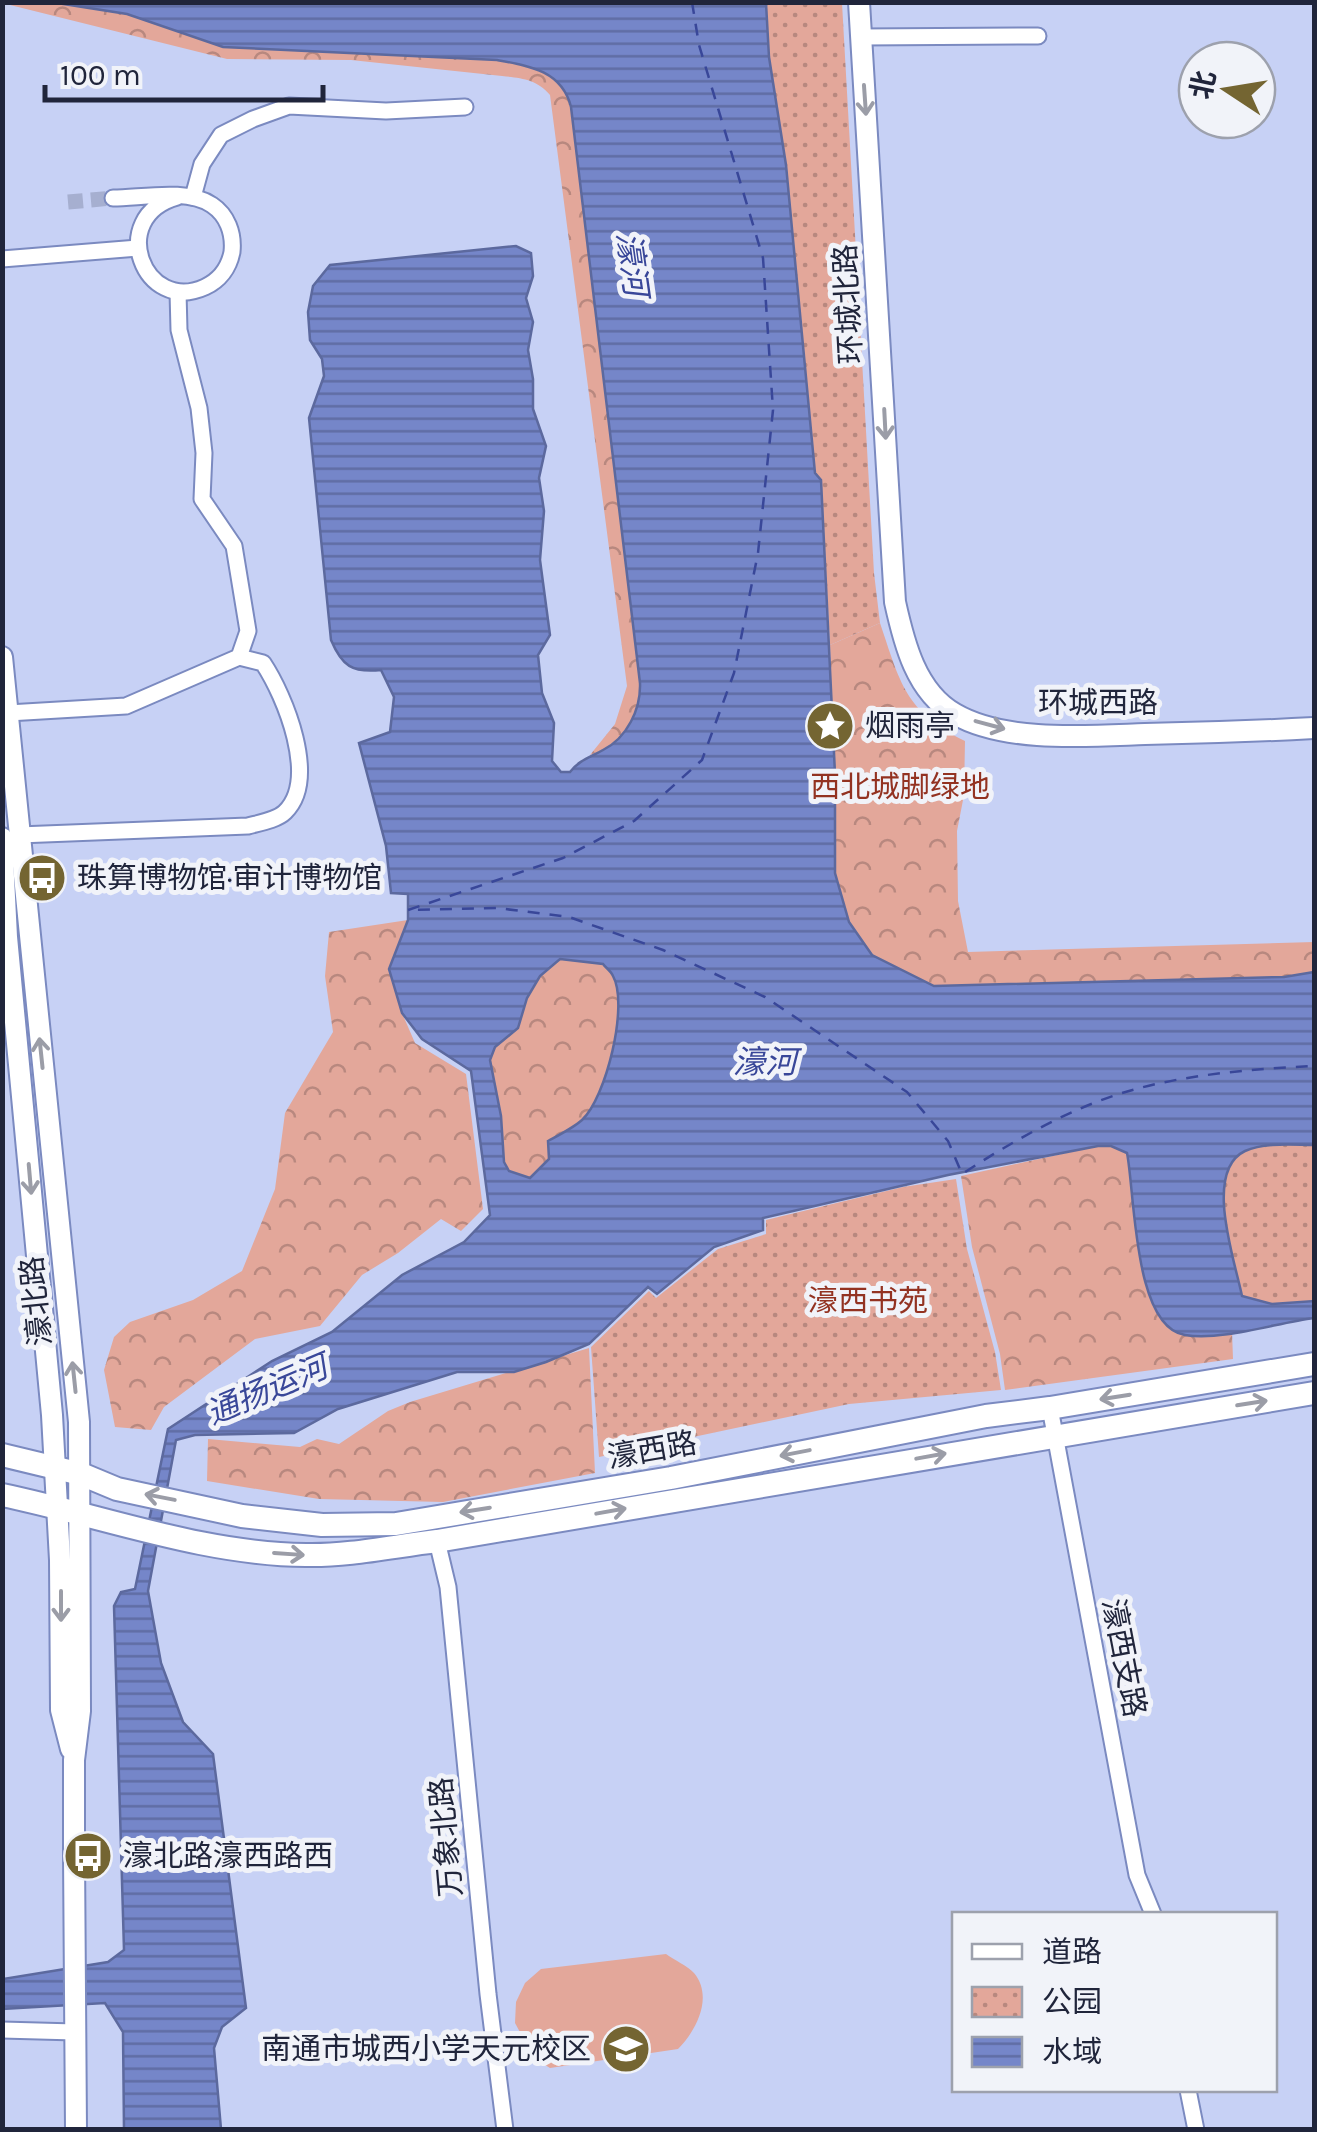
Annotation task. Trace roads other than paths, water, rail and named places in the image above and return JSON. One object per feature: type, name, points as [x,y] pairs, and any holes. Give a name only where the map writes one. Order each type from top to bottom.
[{"type":"main road","name":"濠西路","points":[[2,1455],[81,1474],[117,1489],[280,1522],[396,1524],[671,1478],[986,1416],[1314,1364]]},
{"type":"main road","name":"濠西路","points":[[2,1495],[193,1541],[308,1556],[437,1541],[1314,1393]]},
{"type":"street","name":"环城北路","points":[[860,2],[895,602]]},
{"type":"street","points":[[862,36],[1038,36]]},
{"type":"street","points":[[185,197],[221,135],[289,106],[386,111],[465,108]]},
{"type":"street","points":[[113,198],[185,197],[208,202],[222,213],[233,243],[230,260],[210,285],[178,292],[150,276],[138,248],[140,230],[158,202],[185,197]]},
{"type":"street","points":[[2,259],[138,248]]},
{"type":"street","points":[[178,292],[180,330],[200,408],[204,452],[202,498],[234,546],[248,631],[239,658]]},
{"type":"street","name":"环城西路","points":[[895,602],[912,661],[927,690],[955,714],[984,724],[1049,736],[1314,728]]},
{"type":"street","name":"濠北路","points":[[2,657],[8,713],[11,836],[7,937],[55,1468],[69,1512]]},
{"type":"street","points":[[8,713],[126,706],[239,658],[263,663],[276,682],[300,755],[298,794],[284,814],[248,826],[11,836]]},
{"type":"street","name":"濠北路","points":[[10,861],[78,1422],[81,1474],[69,1512],[61,1710],[74,1760],[76,2130]]},
{"type":"street","name":"濠西支路","points":[[1050,1408],[1137,1875],[1152,1912]]},
{"type":"street","name":"万象北路","points":[[437,1541],[448,1586],[505,2130]]},
{"type":"street","points":[[2,2030],[75,2025]]},
{"type":"street","points":[[1188,2092],[1196,2130]]},
{"type":"water","name":"濠河","points":[[57,3],[766,3],[769,57],[786,165],[815,473],[821,480],[835,774],[835,873],[849,922],[872,955],[934,986],[1284,977],[1314,972],[1314,1145],[1270,1145],[1245,1151],[1233,1162],[1226,1177],[1224,1196],[1242,1296],[1272,1304],[1314,1301],[1314,1318],[1215,1336],[1185,1335],[1168,1326],[1155,1309],[1146,1284],[1127,1153],[1111,1146],[1098,1146],[948,1175],[763,1218],[763,1230],[714,1247],[657,1294],[648,1287],[589,1344],[546,1362],[514,1372],[457,1372],[338,1409],[294,1433],[195,1435],[176,1440],[148,1591],[161,1663],[183,1722],[213,1754],[246,2008],[222,2027],[214,2048],[221,2129],[124,2129],[123,2032],[105,2003],[3,2009],[3,1979],[108,1962],[124,1950],[114,1606],[121,1592],[135,1589],[168,1429],[272,1361],[332,1332],[402,1275],[464,1242],[490,1215],[471,1071],[422,1039],[402,1013],[389,969],[408,920],[408,894],[391,893],[386,846],[359,743],[390,732],[394,697],[381,670],[349,666],[331,640],[309,418],[324,376],[322,359],[310,340],[308,312],[313,286],[330,265],[516,246],[531,253],[533,276],[526,298],[533,322],[528,350],[533,409],[546,446],[539,478],[544,511],[540,560],[550,635],[538,655],[542,693],[554,723],[552,761],[561,772],[570,772],[619,738],[635,712],[640,683],[571,107],[560,85],[533,68],[497,60],[223,47],[127,14]],"holes":[[[560,959],[603,964],[613,976],[618,1008],[617,1029],[599,1092],[582,1120],[548,1141],[549,1159],[530,1178],[509,1171],[504,1162],[501,1116],[490,1060],[495,1047],[518,1028],[527,998],[540,976]]]},
{"type":"tunnel","points":[[68,202],[113,198]]},
{"type":"place","name":"烟雨亭","points":[[830,726]]},
{"type":"place","name":"珠算博物馆·审计博物馆","points":[[42,878]]},
{"type":"place","name":"濠北路濠西路西","points":[[88,1856]]},
{"type":"place","name":"南通市城西小学天元校区","points":[[626,2049]]},
{"type":"park label","name":"西北城脚绿地","points":[[900,787]]},
{"type":"park label","name":"濠西书苑","points":[[868,1301]]},
{"type":"water label","name":"通扬运河","points":[[267,1390]]}]
